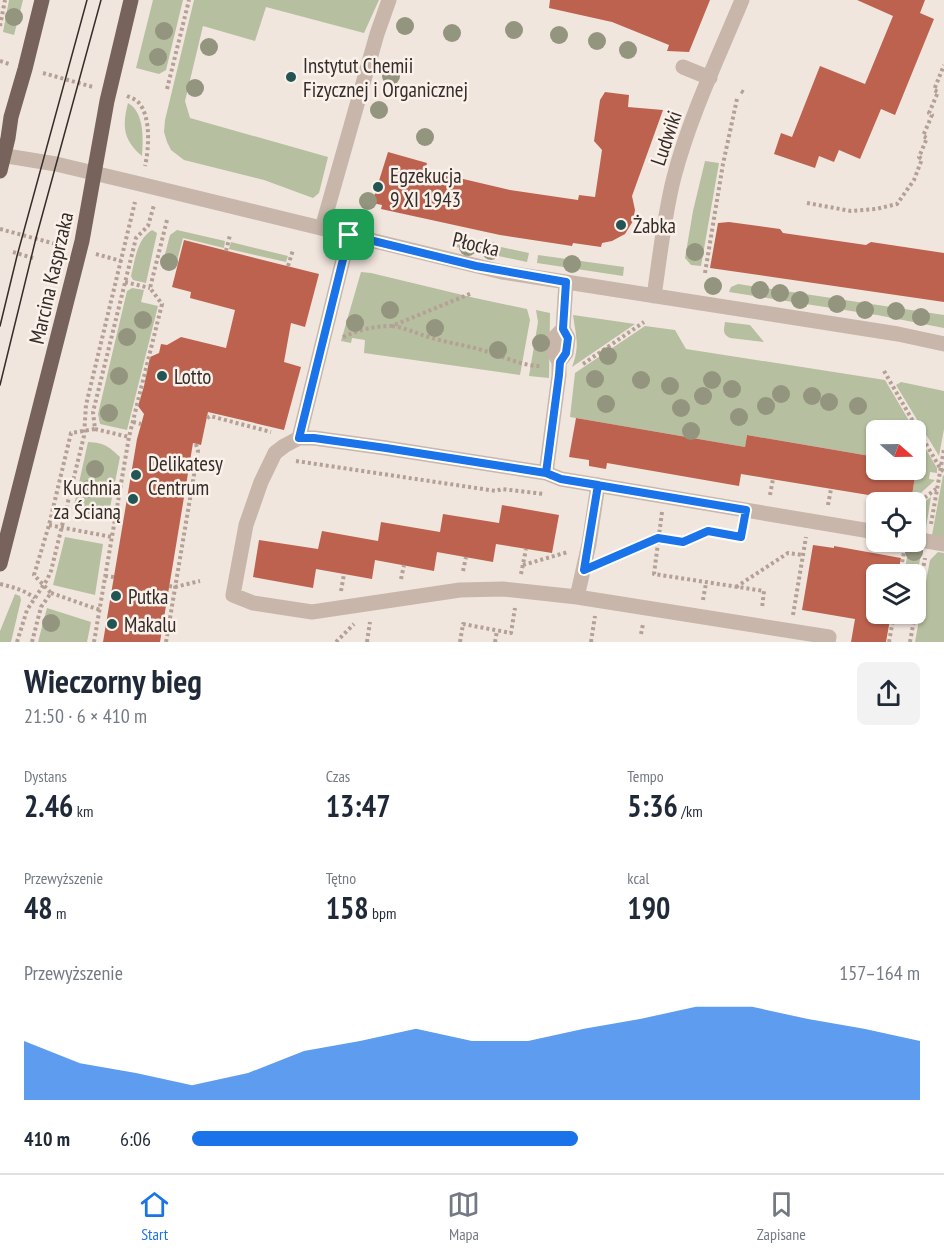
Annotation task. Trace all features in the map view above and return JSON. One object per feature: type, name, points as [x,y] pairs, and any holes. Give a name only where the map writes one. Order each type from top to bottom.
[{"type":"main road","points":[[0,171],[1,154],[8,138],[11,117],[42,0]]},
{"type":"main road","name":"Marcina Kasprzaka","points":[[0,564],[82,241],[106,101],[131,0]]},
{"type":"street","points":[[322,228],[377,34],[389,0]]},
{"type":"street","name":"Ludwiki","points":[[654,296],[675,175],[710,78],[742,0]]},
{"type":"street","points":[[683,67],[710,78]]},
{"type":"street","name":"Płocka","points":[[1,154],[95,173],[493,270],[898,334],[944,344]]},
{"type":"street","points":[[299,438],[349,235]]},
{"type":"street","points":[[546,473],[559,375],[559,364],[554,352],[555,338],[563,329],[566,282]]},
{"type":"street","points":[[828,642],[829,637],[519,590],[473,589],[312,612],[253,603],[233,595],[246,525],[261,482],[275,453],[299,438],[386,448],[546,473],[561,479],[866,530]]},
{"type":"street","points":[[577,597],[584,570],[598,485]]},
{"type":"street","points":[[926,541],[944,544]]},
{"type":"path","points":[[0,26],[5,0]]},
{"type":"path","points":[[167,89],[189,0]]},
{"type":"path","points":[[807,203],[851,211],[897,204],[914,180],[922,159],[919,157],[927,138],[923,136],[932,115],[929,113],[938,92],[934,90],[944,65]]},
{"type":"path","points":[[52,76],[84,85]]},
{"type":"path","points":[[741,91],[746,94]]},
{"type":"path","points":[[127,96],[141,104],[145,114],[148,135],[146,160]]},
{"type":"path","points":[[705,273],[723,164],[738,99]]},
{"type":"path","points":[[95,429],[93,412],[136,238],[148,226],[154,204]]},
{"type":"path","points":[[18,642],[24,615],[51,571],[84,436],[86,405],[134,206]]},
{"type":"path","points":[[150,288],[167,220]]},
{"type":"path","points":[[0,229],[52,243]]},
{"type":"path","points":[[226,251],[230,235]]},
{"type":"path","points":[[288,266],[293,250]]},
{"type":"path","points":[[13,252],[36,259]]},
{"type":"path","points":[[106,257],[121,261]]},
{"type":"path","points":[[94,642],[129,437],[162,304],[150,288],[125,282]]},
{"type":"path","points":[[392,326],[472,293]]},
{"type":"path","points":[[581,365],[644,322]]},
{"type":"path","points":[[338,340],[378,326],[402,327],[429,338],[475,348],[534,366],[559,364]]},
{"type":"path","points":[[884,371],[942,467]]},
{"type":"path","points":[[207,418],[210,416],[281,435]]},
{"type":"path","points":[[133,422],[141,424]]},
{"type":"path","points":[[100,610],[51,593],[34,575],[49,525],[71,433],[95,429],[129,437]]},
{"type":"path","points":[[166,642],[198,451],[196,444]]},
{"type":"path","points":[[926,524],[937,489],[944,450]]},
{"type":"path","points":[[289,461],[496,491],[502,489],[549,495]]},
{"type":"path","points":[[926,496],[937,489]]},
{"type":"path","points":[[664,497],[654,574],[764,591],[760,626]]},
{"type":"path","points":[[584,570],[658,538],[683,542],[708,531],[741,537],[746,510]]},
{"type":"path","points":[[790,631],[809,521]]},
{"type":"path","points":[[49,525],[112,537]]},
{"type":"path","points":[[523,565],[557,556],[588,544]]},
{"type":"path","points":[[460,642],[463,624],[511,633],[526,549]]},
{"type":"path","points":[[736,587],[788,553],[803,555]]},
{"type":"path","points":[[105,576],[114,577]]},
{"type":"path","points":[[169,586],[176,587],[200,581]]},
{"type":"path","points":[[0,584],[25,591],[35,598]]},
{"type":"path","points":[[32,642],[41,607],[51,593]]},
{"type":"path","points":[[591,642],[598,601]]},
{"type":"path","points":[[367,642],[370,624]]},
{"type":"path","points":[[889,642],[892,624]]},
{"type":"path","points":[[910,642],[913,624]]},
{"type":"path","points":[[495,642],[497,631]]},
{"type":"green space","points":[[9,0],[23,0],[14,35],[3,32]]},
{"type":"green space","points":[[153,0],[183,0],[166,70],[159,74],[136,68]]},
{"type":"green space","points":[[194,0],[379,0],[364,33],[266,7],[255,41],[203,26],[185,101],[190,118],[328,157],[319,193],[313,198],[264,180],[184,160],[171,150],[164,132],[165,120]]},
{"type":"green space","points":[[128,103],[134,107],[140,120],[142,156],[131,144],[126,132],[125,119]]},
{"type":"green space","points":[[705,161],[719,163],[701,266],[691,265],[685,258]]},
{"type":"green space","points":[[152,230],[157,233],[146,283],[133,280],[131,276],[137,250]]},
{"type":"green space","points":[[177,230],[225,241],[224,248],[183,238],[176,265],[163,262],[170,235]]},
{"type":"green space","points":[[455,237],[529,253],[527,262],[456,247]]},
{"type":"green space","points":[[231,242],[288,256],[286,262],[229,249]]},
{"type":"green space","points":[[538,255],[624,267],[623,276],[537,263]]},
{"type":"green space","points":[[361,272],[527,309],[530,320],[520,375],[364,353],[365,340],[352,338],[351,343],[341,341]]},
{"type":"green space","points":[[738,284],[944,315],[944,328],[729,292],[731,287]]},
{"type":"green space","points":[[132,288],[144,290],[141,302],[158,306],[127,430],[100,424],[98,414],[127,291]]},
{"type":"green space","points":[[536,310],[550,313],[549,378],[529,376],[538,322]]},
{"type":"green space","points":[[573,315],[635,324],[572,367],[577,347]]},
{"type":"green space","points":[[725,322],[750,325],[764,342],[730,338],[724,330]]},
{"type":"green space","points":[[645,326],[675,330],[686,349],[885,380],[909,420],[866,420],[866,455],[747,435],[745,447],[570,417],[575,373]]},
{"type":"green space","points":[[901,382],[944,391],[944,429],[939,456],[926,435],[926,420],[917,420],[896,385]]},
{"type":"green space","points":[[88,442],[106,446],[120,457],[108,518],[73,510]]},
{"type":"green space","points":[[926,450],[937,468],[937,473],[930,472],[929,479],[935,480],[922,492],[913,492],[914,480],[926,480]]},
{"type":"green space","points":[[944,476],[944,537],[932,535]]},
{"type":"green space","points":[[931,497],[926,528],[926,500]]},
{"type":"green space","points":[[65,537],[103,544],[95,595],[53,585]]},
{"type":"green space","points":[[908,552],[921,552],[919,564],[906,564]]},
{"type":"green space","points":[[938,552],[944,553],[944,642],[915,642],[918,624],[926,624],[926,582],[930,560]]},
{"type":"green space","points":[[15,594],[20,596],[21,600],[11,642],[0,642],[0,631]]},
{"type":"green space","points":[[47,608],[91,622],[87,642],[38,642]]},
{"type":"building","points":[[550,0],[710,0],[689,52],[667,51],[669,45],[612,22],[549,8]]},
{"type":"building","points":[[857,0],[925,0],[920,13],[934,19],[895,115],[881,109],[860,159],[839,150],[834,162],[819,156],[815,168],[774,154],[781,133],[792,137],[820,66],[865,84],[893,16]]},
{"type":"building","points":[[605,92],[629,95],[628,107],[663,110],[632,196],[635,210],[633,221],[625,234],[602,243],[601,247],[573,243],[572,246],[500,235],[381,209],[382,205],[372,203],[388,152],[427,163],[425,170],[510,190],[578,200],[579,195],[595,197],[602,150],[594,141],[600,100]]},
{"type":"building","points":[[729,222],[780,229],[783,233],[866,245],[871,242],[944,253],[944,302],[710,268],[718,223]]},
{"type":"building","points":[[184,240],[319,274],[305,327],[291,323],[284,362],[301,367],[284,430],[208,412],[201,445],[193,443],[160,642],[103,642],[137,439],[144,414],[138,406],[150,357],[159,353],[161,344],[167,345],[181,337],[226,348],[235,310],[190,298],[191,292],[172,287]]},
{"type":"building","points":[[576,418],[745,447],[747,435],[866,455],[866,480],[914,480],[913,492],[866,492],[866,495],[741,474],[739,486],[607,463],[606,469],[589,466],[589,460],[569,457]]},
{"type":"building","points":[[502,505],[559,515],[552,553],[496,544],[493,562],[437,552],[434,571],[375,560],[372,579],[316,569],[313,588],[253,577],[259,540],[318,549],[322,531],[378,541],[381,522],[440,532],[443,514],[499,523]]},
{"type":"building","points":[[813,545],[834,548],[834,546],[901,558],[900,564],[866,564],[866,624],[889,624],[886,642],[851,642],[855,619],[802,610]]},
{"type":"tram line","points":[[0,326],[87,0]]},
{"type":"tram line","points":[[0,385],[36,238],[101,0]]},
{"type":"place","name":"Instytut Chemii Fizycznej i Organicznej","points":[[291,77]]},
{"type":"place","name":"Egzekucja 9 XI 1943","points":[[378,187]]},
{"type":"place","name":"Żabka","points":[[621,225]]},
{"type":"place","name":"Lotto","points":[[162,376]]},
{"type":"place","name":"Delikatesy Centrum","points":[[136,475]]},
{"type":"place","name":"Kuchnia za Ścianą","points":[[133,499]]},
{"type":"place","name":"Putka","points":[[116,596]]},
{"type":"place","name":"Makalu","points":[[112,624]]},
{"type":"route","points":[[349,235],[299,438],[386,448],[546,473],[561,479],[651,494],[746,510],[741,537],[708,531],[683,542],[658,538],[584,570],[588,544],[598,485],[561,479],[546,473],[560,362],[566,353],[568,338],[563,329],[566,282],[502,272],[349,235]]}]
